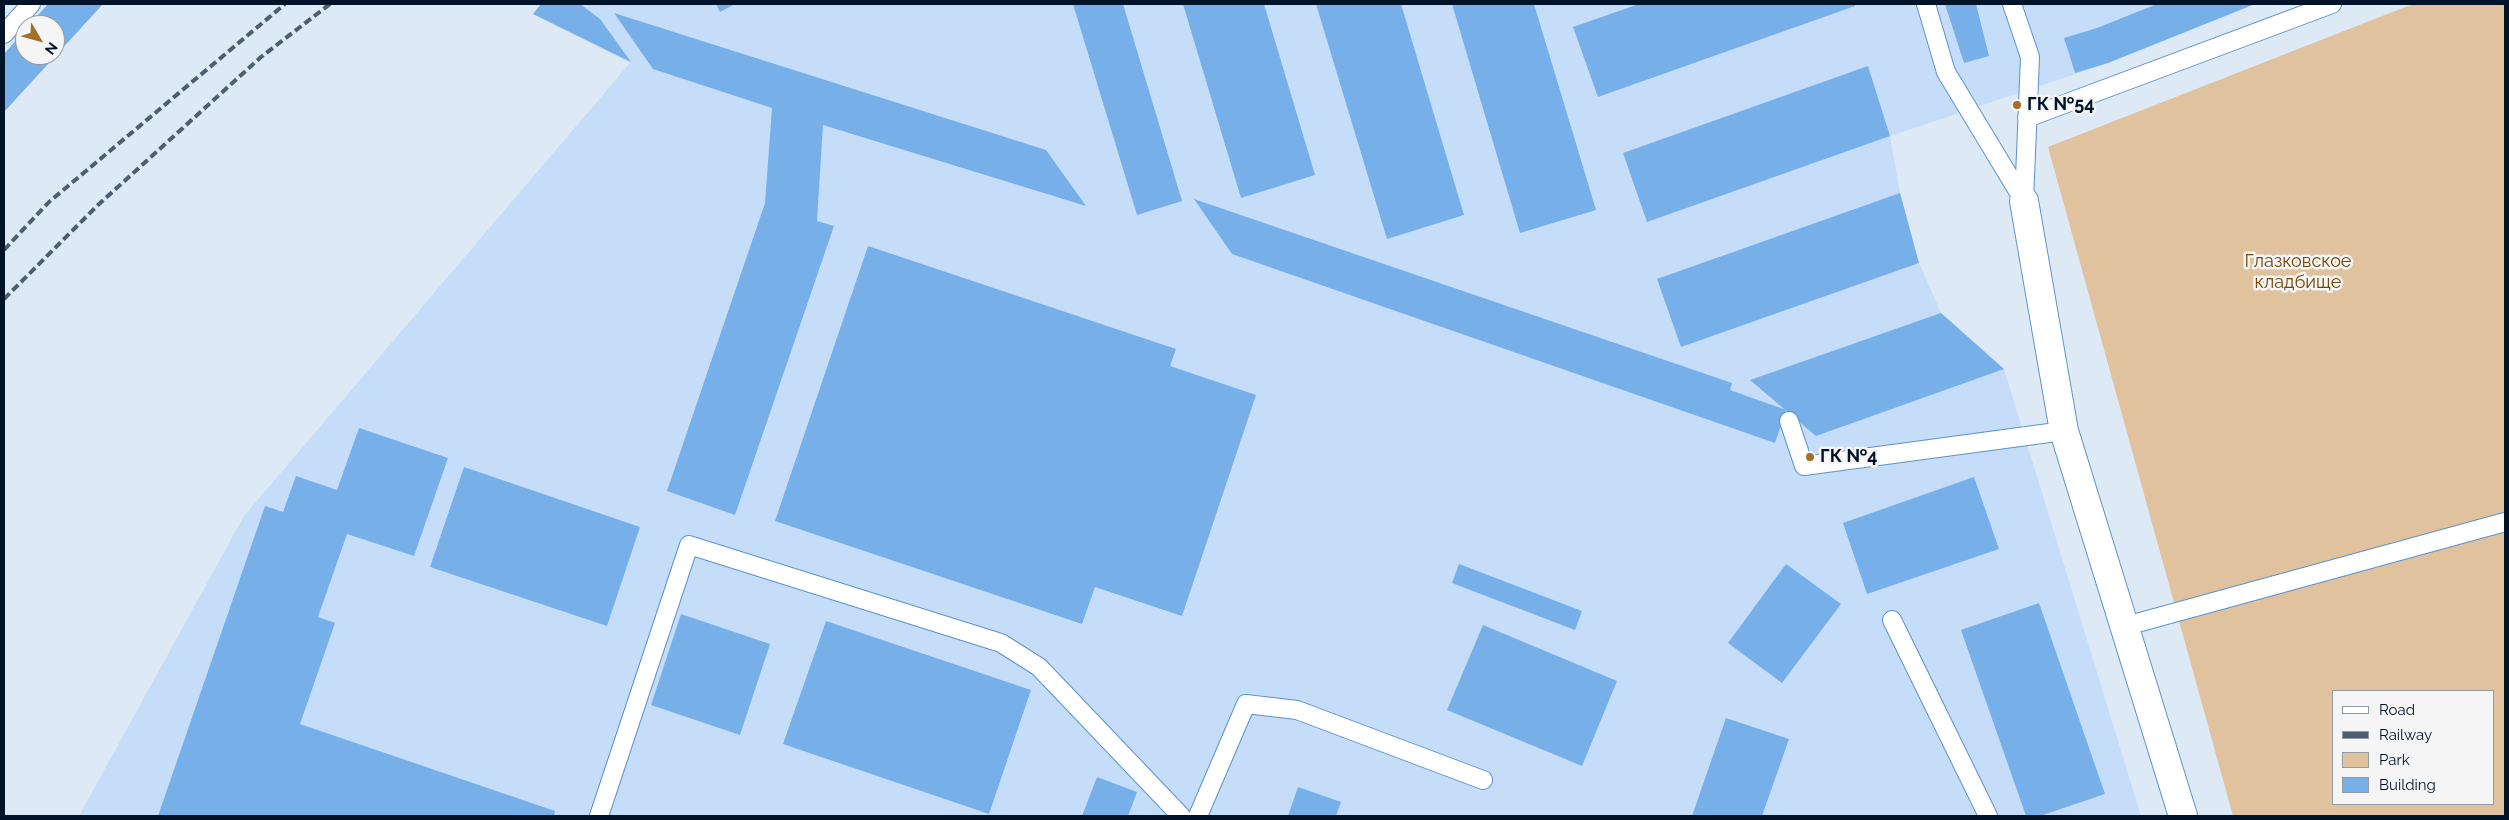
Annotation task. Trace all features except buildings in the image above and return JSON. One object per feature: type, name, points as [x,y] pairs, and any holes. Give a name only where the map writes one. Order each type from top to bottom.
[{"type":"street","points":[[2024,201],[2064,431],[2126,626],[2183,816]]},
{"type":"lane","points":[[4,34],[31,4]]},
{"type":"lane","points":[[1926,4],[1946,72],[2024,201]]},
{"type":"lane","points":[[2012,4],[2030,57],[2024,201]]},
{"type":"lane","points":[[2027,118],[2332,4]]},
{"type":"lane","points":[[1789,421],[1804,466],[2064,431]]},
{"type":"lane","points":[[2126,626],[2505,522]]},
{"type":"lane","points":[[599,816],[689,545],[1001,643],[1039,667],[1181,816]]},
{"type":"lane","points":[[1892,620],[1988,816]]},
{"type":"lane","points":[[1198,816],[1246,704],[1297,710],[1483,780]]},
{"type":"shaded area","points":[[541,4],[2256,4],[2108,63],[1890,136],[1900,193],[1919,263],[1941,313],[2004,369],[2141,816],[79,816],[244,516],[630,63],[533,14]]},
{"type":"green space","name":"Глазковское кладбище","points":[[2413,4],[2505,4],[2505,816],[2233,816],[2048,147]]},
{"type":"railway","points":[[4,250],[49,202],[285,4]]},
{"type":"railway","points":[[4,299],[98,205],[261,57],[330,4]]},
{"type":"place","name":"ГК №54","points":[[2017,105]]},
{"type":"place","name":"ГК №4","points":[[1810,457]]}]
